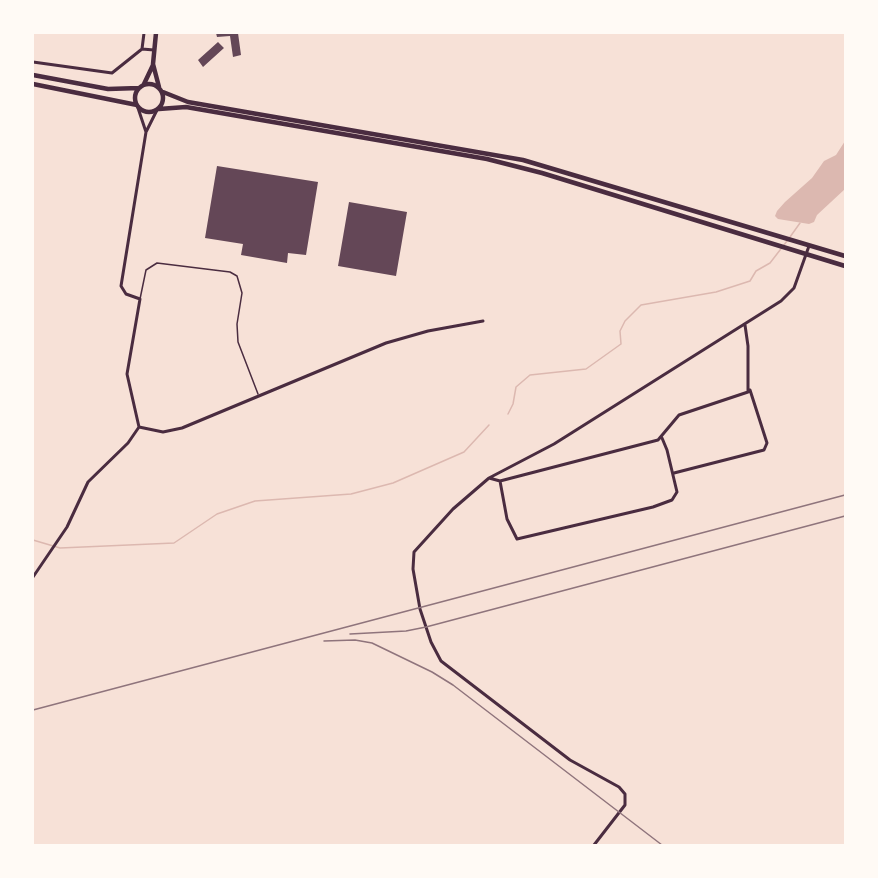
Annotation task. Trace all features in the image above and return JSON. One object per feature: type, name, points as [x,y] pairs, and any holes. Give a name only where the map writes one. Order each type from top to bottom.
[{"type":"main road","points":[[137,106],[135,96],[144,84],[153,64],[156,33]]},
{"type":"main road","points":[[153,64],[163,103],[158,110]]},
{"type":"main road","points":[[33,75],[108,89],[139,88]]},
{"type":"main road","points":[[33,84],[137,106],[147,112],[186,107],[487,159],[542,173],[845,266]]},
{"type":"main road","points":[[144,84],[188,102],[523,160],[845,256]]},
{"type":"street","points":[[33,62],[108,74],[114,72],[142,49],[144,33]]},
{"type":"street","points":[[142,49],[154,50]]},
{"type":"street","points":[[137,106],[146,132]]},
{"type":"street","points":[[33,577],[60,539],[88,482],[128,443],[138,427],[127,374],[140,300],[126,294],[121,286],[146,132],[158,110]]},
{"type":"street","points":[[594,845],[625,805],[626,799],[622,790],[570,760],[449,669],[431,642],[420,609],[412,569],[414,552],[453,509],[489,478],[554,444],[791,292],[809,246]]},
{"type":"street","points":[[138,427],[163,432],[175,430],[386,343],[428,331],[483,321]]},
{"type":"street","points":[[674,473],[764,450],[767,443],[750,390],[744,324]]},
{"type":"street","points":[[500,481],[509,526],[514,537],[520,539],[668,502],[675,497],[677,492],[674,473],[662,438],[669,424],[679,415],[750,390]]},
{"type":"street","points":[[489,478],[500,481],[662,438]]},
{"type":"lane","points":[[140,300],[146,270],[157,263],[230,272],[237,276],[242,293],[238,319],[238,342],[258,396]]},
{"type":"shaded area","points":[[845,141],[845,189],[817,215],[814,222],[809,224],[778,219],[775,216],[777,211],[812,178],[824,161],[836,155]]},
{"type":"building","points":[[216,33],[238,33],[241,55],[233,57],[230,36],[217,37]]},
{"type":"building","points":[[218,42],[224,48],[203,67],[198,60]]},
{"type":"building","points":[[217,166],[318,182],[306,255],[288,253],[287,263],[241,255],[243,244],[205,238]]},
{"type":"building","points":[[349,202],[407,212],[396,276],[338,266]]},
{"type":"waterway","points":[[790,237],[800,223]]},
{"type":"waterway","points":[[508,414],[513,404],[516,387],[530,375],[586,369],[621,344],[620,331],[625,321],[641,305],[716,292],[750,281],[756,271],[770,263],[787,241]]},
{"type":"waterway","points":[[33,540],[60,548],[174,543],[217,514],[255,501],[351,494],[393,483],[464,452],[489,425]]},
{"type":"railway","points":[[33,710],[845,495]]},
{"type":"railway","points":[[350,634],[406,631],[426,627],[845,516]]},
{"type":"railway","points":[[324,641],[355,640],[372,643],[432,672],[453,685],[662,845]]}]
